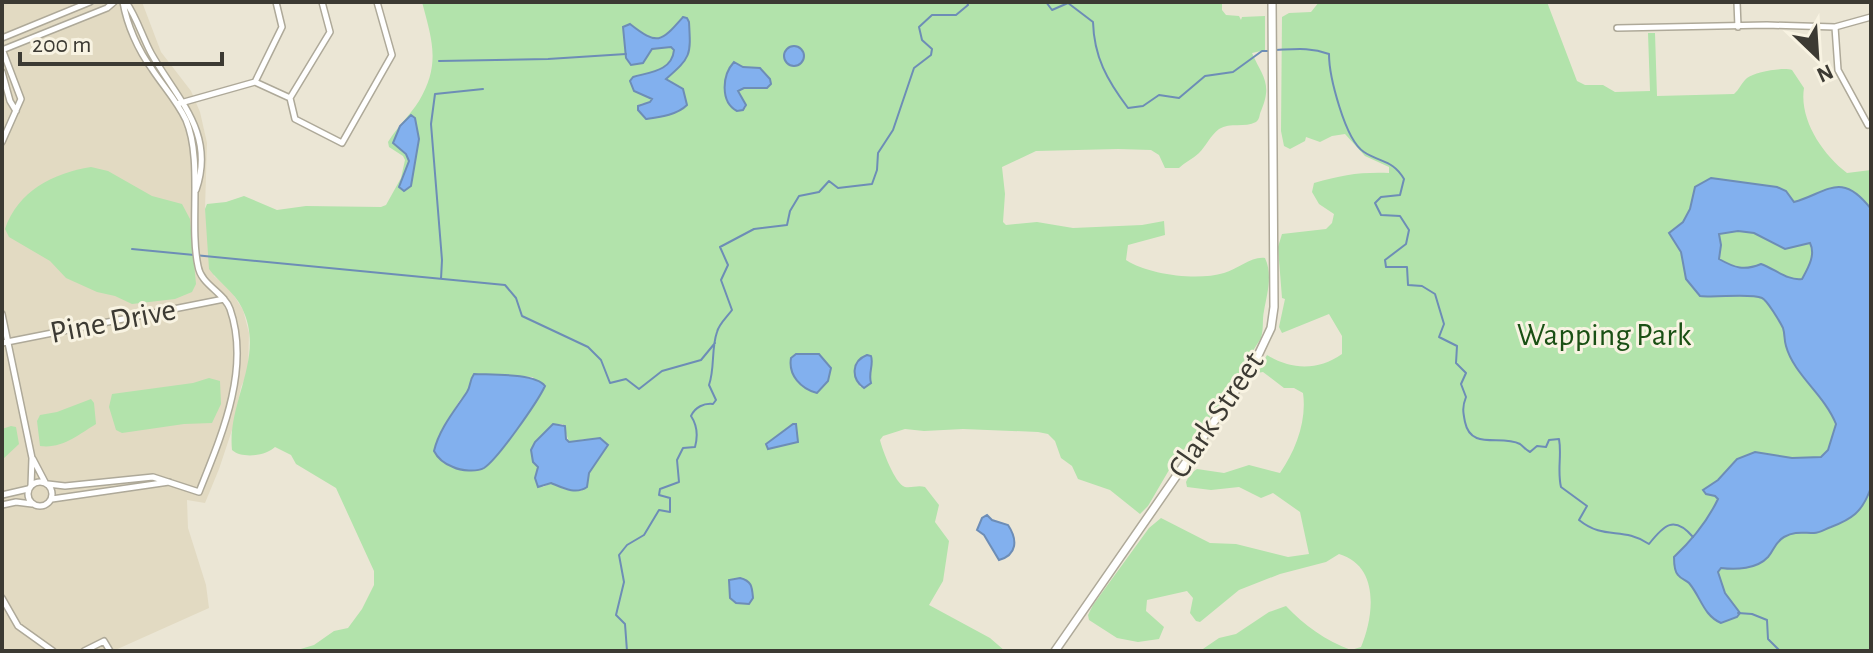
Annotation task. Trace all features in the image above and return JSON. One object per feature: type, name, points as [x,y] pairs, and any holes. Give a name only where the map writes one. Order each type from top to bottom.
[{"type":"main road","name":"Clark Street","points":[[1055,651],[1254,364],[1271,328],[1274,294],[1272,2]]},
{"type":"street","points":[[2,38],[90,2]]},
{"type":"street","points":[[2,142],[21,95],[2,49],[107,8],[114,2]]},
{"type":"street","points":[[125,2],[152,55],[185,102],[194,121],[199,141],[199,182],[196,191]]},
{"type":"street","points":[[2,495],[37,482],[65,486],[153,477],[199,492],[214,458],[237,372],[237,343],[230,310],[203,277],[197,263],[191,136],[177,104],[142,52],[125,2]]},
{"type":"street","points":[[255,82],[282,27],[276,2]]},
{"type":"street","points":[[322,2],[330,32],[290,98],[295,119],[342,143],[392,55],[377,2]]},
{"type":"street","points":[[1737,2],[1738,27]]},
{"type":"street","points":[[64,13],[68,23]]},
{"type":"street","points":[[1617,28],[1835,27],[1871,17]]},
{"type":"street","points":[[1835,27],[1838,70],[1868,125]]},
{"type":"street","points":[[2,72],[16,111]]},
{"type":"street","points":[[177,104],[255,82],[290,98]]},
{"type":"street","name":"Pine Drive","points":[[6,342],[224,299]]},
{"type":"street","points":[[2,314],[30,443],[32,458],[28,498],[32,504]]},
{"type":"street","points":[[32,458],[52,492],[52,499]]},
{"type":"street","points":[[2,505],[43,506],[52,499],[169,482]]},
{"type":"street","points":[[2,598],[18,626],[53,651]]},
{"type":"street","points":[[84,651],[104,641],[110,651]]},
{"type":"shaded area","points":[[2,2],[142,2],[161,52],[191,91],[200,112],[207,143],[205,209],[214,276],[231,291],[243,310],[249,333],[248,372],[241,387],[233,427],[219,469],[205,503],[187,500],[188,528],[206,585],[209,608],[113,651],[4,651]]},
{"type":"green space","points":[[422,2],[1222,2],[1226,15],[1239,16],[1241,20],[1242,17],[1265,16],[1265,50],[1252,53],[1266,86],[1258,120],[1252,124],[1219,129],[1199,153],[1179,168],[1165,168],[1159,155],[1151,150],[1118,149],[1036,151],[1002,167],[1005,194],[1003,222],[1006,225],[1037,222],[1073,228],[1164,221],[1165,235],[1128,245],[1126,260],[1174,275],[1213,275],[1265,258],[1269,278],[1261,338],[1219,405],[1176,458],[1148,506],[1140,514],[1110,490],[1078,479],[1072,466],[1061,458],[1055,441],[1048,434],[905,429],[883,436],[881,444],[897,480],[905,487],[925,487],[939,505],[935,522],[949,541],[943,581],[929,605],[990,638],[1005,651],[294,651],[314,645],[334,631],[348,628],[374,585],[374,571],[336,488],[275,447],[266,453],[254,455],[242,455],[232,450],[235,414],[248,362],[248,326],[239,302],[209,269],[205,209],[207,204],[244,196],[277,210],[306,206],[386,205],[401,178],[405,160],[389,147],[388,142],[419,101],[430,75],[431,40]],"holes":[[[680,21],[689,22],[687,55],[666,79],[686,107],[665,116],[637,108],[652,99],[633,77],[665,66],[674,50],[671,47],[652,49],[643,63],[630,24],[656,38],[674,29]],[[734,62],[743,67],[757,67],[770,79],[767,88],[738,91],[746,108],[740,111]],[[869,355],[872,360],[869,371],[871,382],[860,387],[857,380],[861,357]],[[483,375],[533,377],[540,396],[487,466],[444,426],[460,400]],[[553,424],[563,424],[569,442],[585,439],[608,445],[581,491],[564,489],[551,483],[543,487],[535,478],[538,467],[533,462],[531,450]]]},
{"type":"green space","name":"Wapping Park","points":[[1319,2],[1547,2],[1577,81],[1585,85],[1603,85],[1615,92],[1650,91],[1648,33],[1655,33],[1657,96],[1734,94],[1751,76],[1792,70],[1804,88],[1805,112],[1821,146],[1847,173],[1871,170],[1871,316],[1832,414],[1836,424],[1828,450],[1871,469],[1871,651],[1200,651],[1219,638],[1236,634],[1269,612],[1286,606],[1308,626],[1333,642],[1351,650],[1361,647],[1369,621],[1370,593],[1362,569],[1339,554],[1326,562],[1280,574],[1239,590],[1200,622],[1190,613],[1193,598],[1187,591],[1147,600],[1146,611],[1164,627],[1159,639],[1138,642],[1117,638],[1089,620],[1093,605],[1149,528],[1161,518],[1210,543],[1236,544],[1288,557],[1309,554],[1300,512],[1273,493],[1261,498],[1239,487],[1211,490],[1187,487],[1186,482],[1197,469],[1224,473],[1249,465],[1280,473],[1299,434],[1303,393],[1294,388],[1284,388],[1263,372],[1257,373],[1267,355],[1285,364],[1314,366],[1342,354],[1342,336],[1329,314],[1282,333],[1279,327],[1285,299],[1282,298],[1278,247],[1282,234],[1326,229],[1332,223],[1334,214],[1319,204],[1312,192],[1314,183],[1351,175],[1389,173],[1389,167],[1365,156],[1345,134],[1320,142],[1306,137],[1305,141],[1290,149],[1284,146],[1281,131],[1282,17],[1289,13],[1311,12]]},
{"type":"green space","points":[[91,167],[108,171],[152,196],[182,204],[190,219],[196,284],[192,292],[175,299],[132,304],[66,278],[50,261],[9,237],[5,229],[28,194],[51,179]]},
{"type":"green space","points":[[209,378],[220,381],[221,404],[212,423],[122,433],[116,430],[109,407],[112,394]]},
{"type":"green space","points":[[91,399],[96,424],[63,443],[40,446],[37,421],[40,415]]},
{"type":"green space","points":[[16,427],[19,444],[2,460],[2,429]]},
{"type":"water","points":[[683,17],[689,22],[688,55],[666,79],[683,89],[687,105],[673,113],[646,119],[638,106],[652,99],[634,91],[630,81],[633,77],[665,66],[674,50],[671,47],[652,49],[643,63],[631,65],[626,58],[623,27],[630,24],[647,36],[659,38]]},
{"type":"water","points":[[794,46],[801,49],[804,56],[801,63],[794,66],[787,63],[784,56],[787,49]]},
{"type":"water","points":[[734,62],[743,67],[760,68],[771,84],[767,88],[738,91],[746,105],[743,110],[737,111],[725,95],[725,81]]},
{"type":"water","points":[[411,115],[415,118],[419,139],[411,186],[404,191],[399,187],[409,161],[406,154],[393,143],[400,126]]},
{"type":"water","points":[[1711,178],[1777,187],[1786,191],[1794,202],[1842,187],[1851,190],[1871,209],[1870,490],[1860,509],[1845,521],[1818,532],[1784,537],[1758,564],[1740,569],[1721,568],[1718,572],[1725,593],[1740,613],[1721,623],[1710,615],[1693,588],[1678,575],[1674,567],[1674,557],[1699,530],[1718,499],[1703,490],[1718,480],[1737,459],[1755,452],[1792,458],[1821,457],[1828,450],[1836,424],[1790,356],[1783,328],[1762,298],[1700,296],[1686,279],[1681,252],[1669,233],[1683,222],[1690,209],[1695,187]],"holes":[[[1738,231],[1754,233],[1785,249],[1810,243],[1812,257],[1802,279],[1761,264],[1740,268],[1719,259],[1719,234]]]},
{"type":"water","points":[[796,354],[819,354],[831,368],[828,381],[817,393],[801,385],[794,375],[791,358]]},
{"type":"water","points":[[867,355],[872,359],[871,383],[864,388],[857,380],[855,370],[858,361]]},
{"type":"water","points":[[474,374],[523,377],[545,386],[490,463],[481,469],[469,470],[447,464],[434,451],[443,427],[467,392]]},
{"type":"water","points":[[553,424],[565,426],[569,442],[600,438],[608,445],[589,473],[587,487],[583,489],[569,490],[551,483],[538,487],[535,478],[538,467],[533,462],[531,450]]},
{"type":"water","points":[[796,424],[798,442],[768,449],[766,444]]},
{"type":"water","points":[[987,515],[1008,525],[1013,536],[1014,546],[1005,558],[999,560],[984,535],[977,530],[982,518]]},
{"type":"water","points":[[740,578],[752,588],[753,598],[749,604],[736,603],[730,598],[729,580]]},
{"type":"waterway","points":[[627,651],[625,624],[616,615],[624,582],[619,555],[627,545],[644,535],[659,510],[670,512],[670,498],[659,495],[660,489],[679,482],[677,460],[683,448],[695,447],[695,423],[691,416],[700,406],[713,404],[716,400],[709,385],[715,338],[719,326],[732,310],[721,280],[728,265],[720,247],[754,229],[787,225],[790,211],[799,196],[819,192],[829,181],[838,188],[872,184],[878,153],[893,130],[914,68],[931,55],[932,49],[922,40],[919,27],[932,15],[956,15],[968,5],[967,2]]},
{"type":"waterway","points":[[1046,2],[1052,10],[1068,3],[1093,22],[1103,68],[1128,108],[1143,106],[1159,95],[1179,98],[1205,76],[1233,72],[1262,51],[1269,51]]},
{"type":"waterway","points":[[1276,50],[1309,49],[1329,54],[1335,92],[1351,135],[1364,152],[1391,165],[1404,179],[1400,195],[1381,197],[1375,203],[1381,215],[1400,216],[1409,230],[1406,244],[1385,260],[1386,267],[1407,267],[1408,285],[1422,286],[1435,294],[1444,324],[1439,337],[1457,346],[1456,363],[1466,373],[1461,384],[1466,397],[1463,412],[1468,431],[1480,439],[1512,441],[1530,452],[1537,446],[1546,447],[1549,440],[1559,439],[1561,487],[1587,506],[1579,520],[1588,526],[1649,544],[1670,525],[1680,526],[1693,537]]},
{"type":"waterway","points":[[439,61],[626,54]]},
{"type":"waterway","points":[[441,279],[431,124],[435,94],[483,89]]},
{"type":"waterway","points":[[132,249],[505,285],[516,298],[522,316],[588,347],[601,360],[610,383],[626,379],[639,389],[662,371],[701,360],[715,343]]},
{"type":"waterway","points":[[1738,613],[1767,620],[1768,639],[1780,651]]}]
